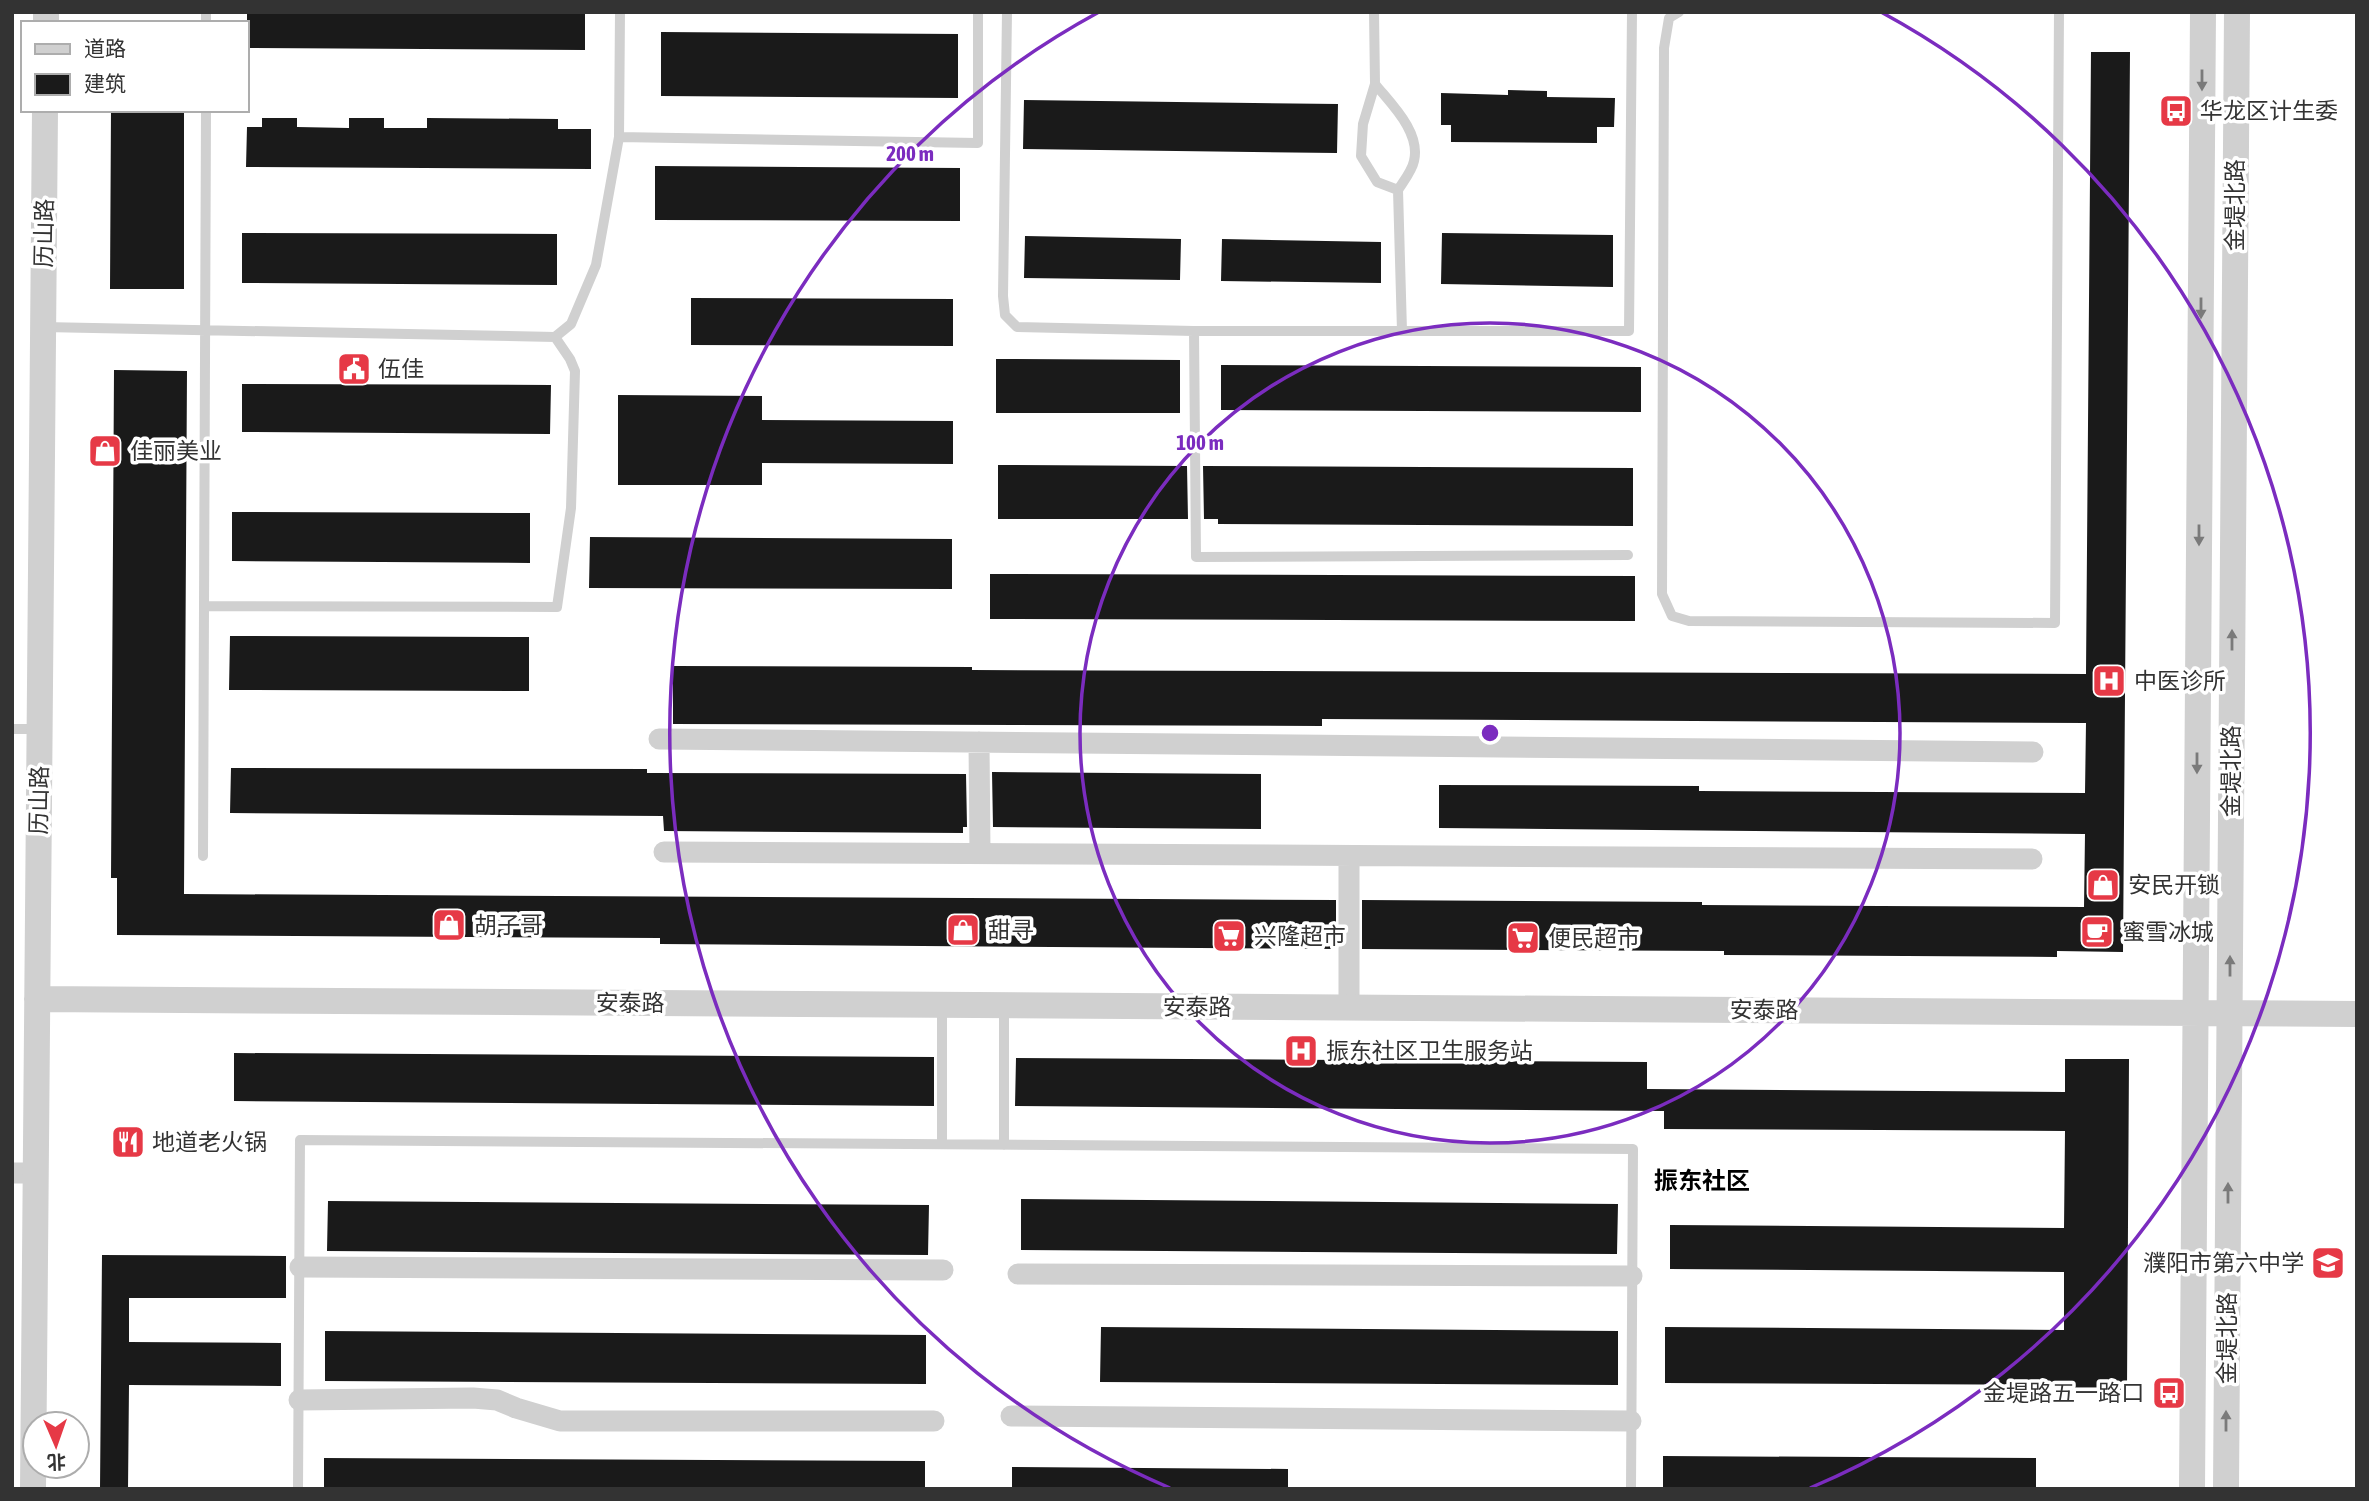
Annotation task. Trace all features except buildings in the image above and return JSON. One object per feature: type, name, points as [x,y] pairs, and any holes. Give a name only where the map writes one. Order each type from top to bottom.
[{"type":"street","name":"金堤北路","points":[[2192,1489],[2203,12]]},
{"type":"street","name":"金堤北路","points":[[2226,1489],[2237,12]]},
{"type":"street","name":"历山路","points":[[33,1489],[24,1173],[37,999],[45,112]]},
{"type":"street","points":[[659,739],[2033,752]]},
{"type":"street","points":[[979,742],[980,853]]},
{"type":"street","points":[[664,852],[2032,859]]},
{"type":"street","points":[[1349,856],[1349,1008]]},
{"type":"street","name":"安泰路","points":[[37,999],[2357,1014]]},
{"type":"street","points":[[300,1266],[943,1270]]},
{"type":"street","points":[[1018,1274],[1632,1276]]},
{"type":"street","points":[[299,1400],[473,1398],[497,1400],[560,1421],[934,1421]]},
{"type":"street","points":[[1010,1416],[1631,1421]]},
{"type":"lane","points":[[43,327],[555,337],[571,324],[596,265],[619,137],[620,12]]},
{"type":"lane","points":[[619,137],[978,143],[978,12]]},
{"type":"lane","points":[[1007,12],[1003,296],[1006,315],[1017,327],[1194,331],[1629,331],[1632,12]]},
{"type":"lane","points":[[1374,12],[1375,84],[1363,124],[1361,156],[1377,182],[1398,191]]},
{"type":"lane","points":[[1679,12],[1669,18],[1664,48],[1662,594],[1672,616],[1689,621],[2055,623],[2059,12]]},
{"type":"lane","points":[[1375,84],[1397,111],[1413,138],[1415,161],[1398,191],[1402,331]]},
{"type":"lane","points":[[203,856],[206,112]]},
{"type":"lane","points":[[1194,331],[1196,557],[1628,555]]},
{"type":"lane","points":[[205,606],[557,607],[571,508],[575,371],[555,337]]},
{"type":"lane","points":[[12,729],[39,729]]},
{"type":"lane","points":[[942,1005],[942,1144]]},
{"type":"lane","points":[[1004,1005],[1004,1145]]},
{"type":"lane","points":[[298,1489],[300,1140],[1633,1149],[1631,1489]]},
{"type":"place","name":"华龙区计生委","points":[[2176,111]]},
{"type":"place","name":"伍佳","points":[[354,369]]},
{"type":"place","name":"佳丽美业","points":[[105,451]]},
{"type":"place","name":"中医诊所","points":[[2109,681]]},
{"type":"place","name":"安民开锁","points":[[2103,885]]},
{"type":"place","name":"胡子哥","points":[[449,925]]},
{"type":"place","name":"甜寻","points":[[963,930]]},
{"type":"place","name":"蜜雪冰城","points":[[2097,932]]},
{"type":"place","name":"兴隆超市","points":[[1229,936]]},
{"type":"place","name":"便民超市","points":[[1523,938]]},
{"type":"place","name":"振东社区卫生服务站","points":[[1301,1051]]},
{"type":"place","name":"地道老火锅","points":[[128,1142]]},
{"type":"place","name":"濮阳市第六中学","points":[[2328,1263]]},
{"type":"place","name":"金堤路五一路口","points":[[2169,1393]]},
{"type":"district","name":"振东社区","points":[[1702,1180]]}]
